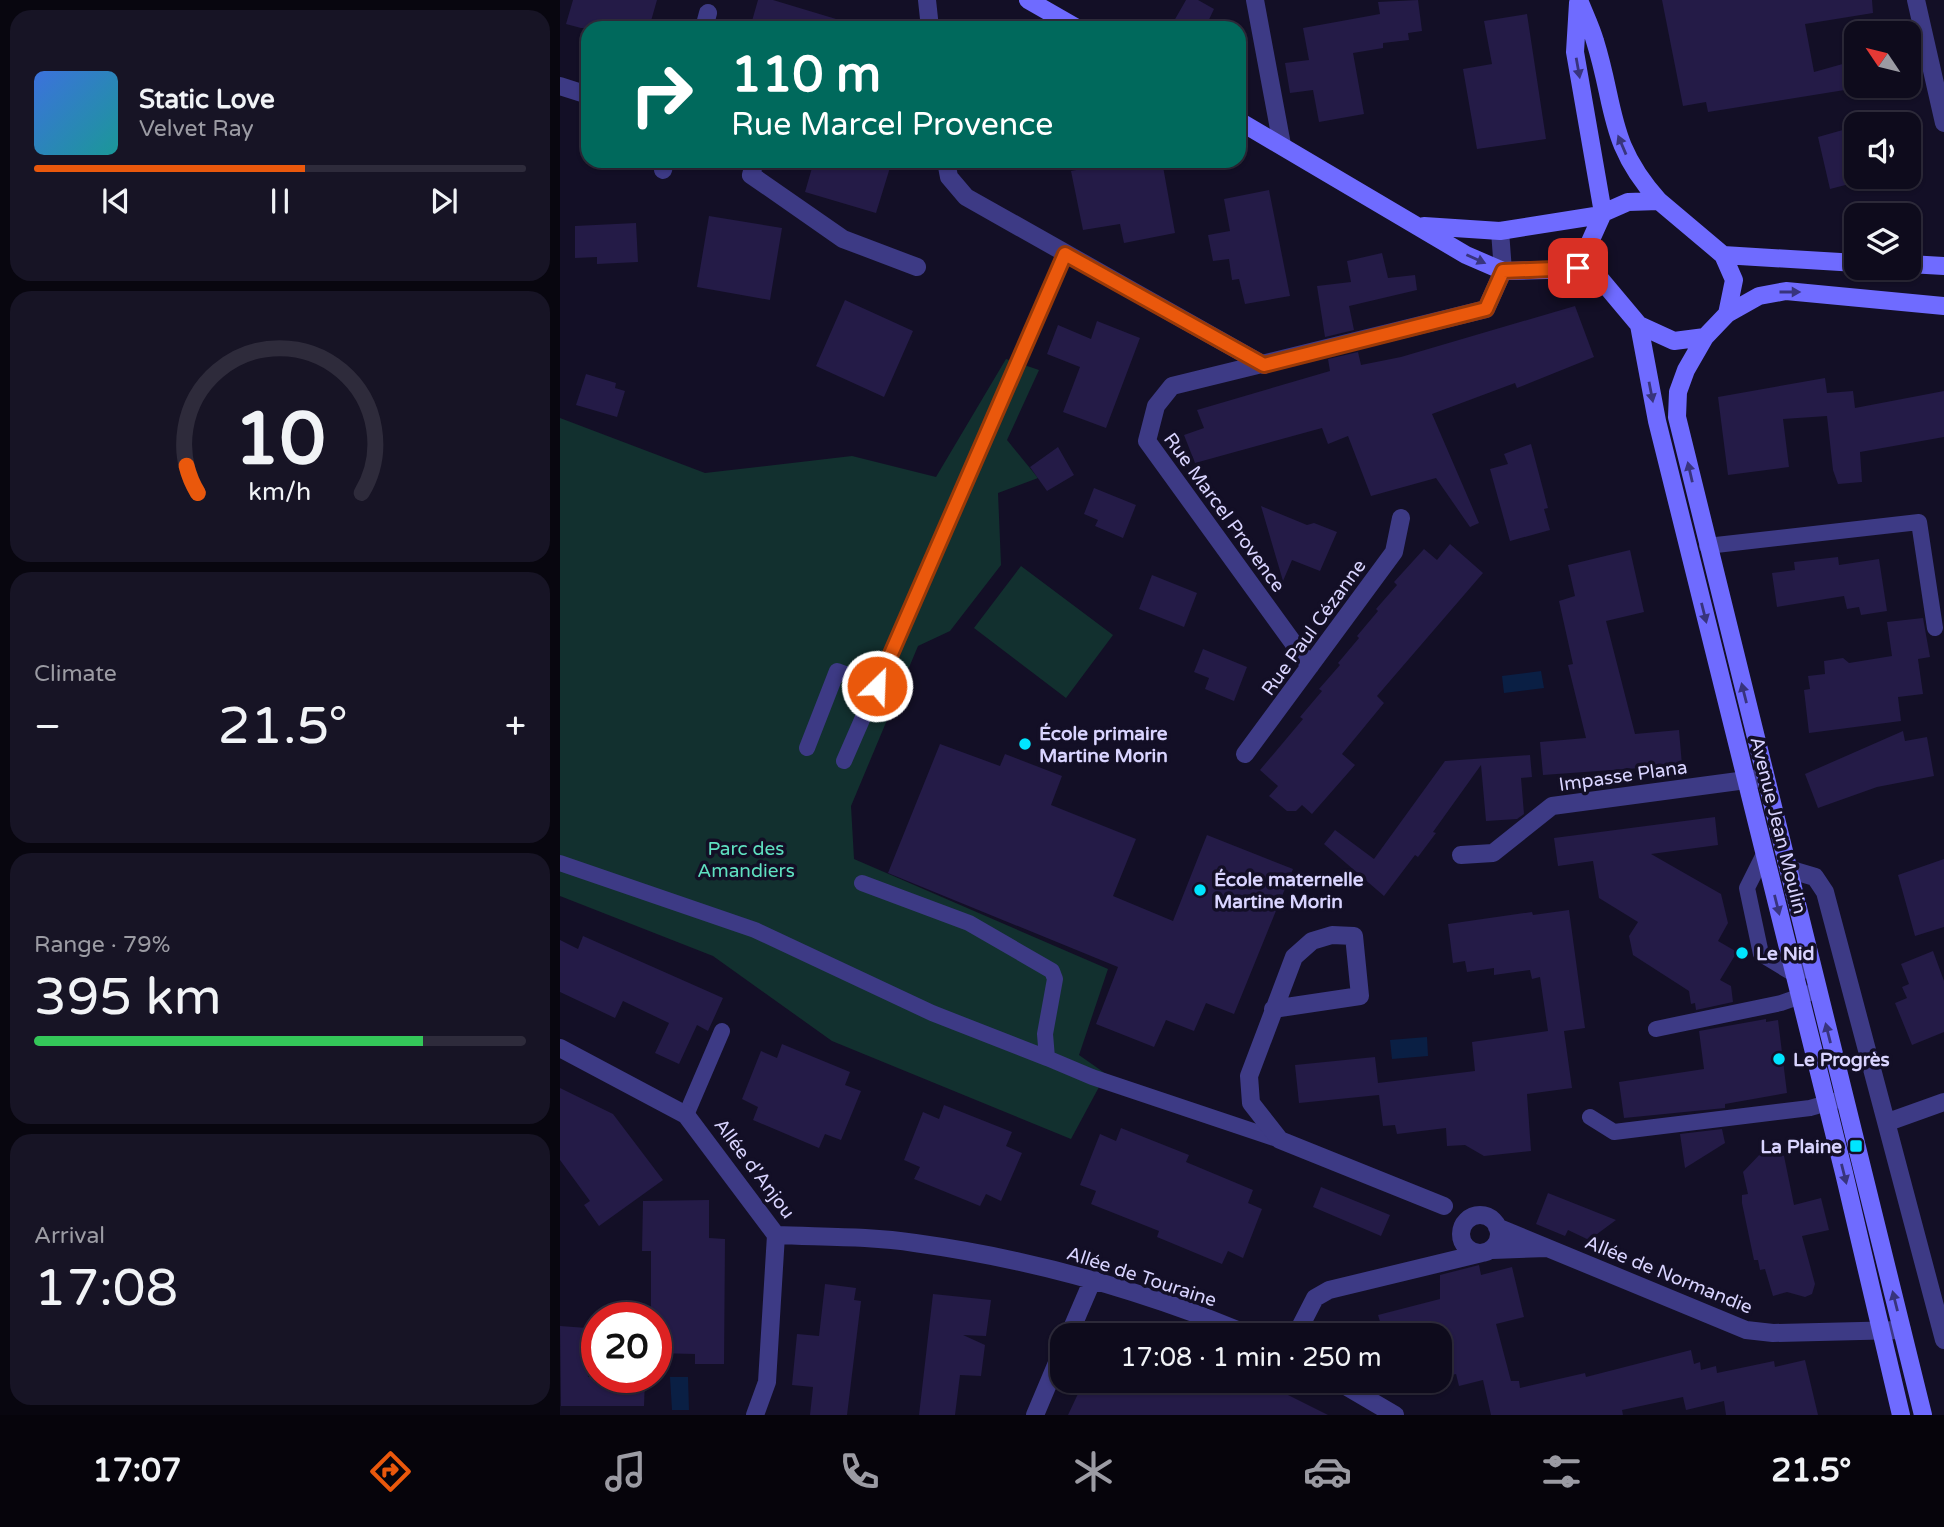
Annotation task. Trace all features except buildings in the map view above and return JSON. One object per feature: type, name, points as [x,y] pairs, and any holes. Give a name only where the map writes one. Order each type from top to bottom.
[{"type":"street","points":[[927,0],[929,21]]},
{"type":"street","points":[[1028,0],[1065,21]]},
{"type":"street","points":[[1255,0],[1282,145]]},
{"type":"street","points":[[1578,0],[1595,40],[1612,119],[1621,146],[1636,176],[1659,201],[1723,256],[1734,280],[1727,314]]},
{"type":"street","points":[[1578,0],[1575,51],[1602,214],[1589,244],[1592,269],[1639,325],[1674,341],[1705,337],[1727,314],[1759,296],[1786,291],[1944,306]]},
{"type":"street","points":[[1916,0],[1944,123]]},
{"type":"street","points":[[560,86],[581,93]]},
{"type":"street","points":[[1246,125],[1466,255],[1503,271],[1592,269]]},
{"type":"street","points":[[753,168],[751,175],[842,239],[917,267]]},
{"type":"street","points":[[947,168],[948,177],[966,197],[1264,365]]},
{"type":"street","points":[[1417,225],[1453,230],[1500,231],[1602,214],[1628,202],[1659,201]]},
{"type":"street","points":[[1500,231],[1503,271]]},
{"type":"street","points":[[1723,256],[1844,261]]},
{"type":"street","points":[[1921,264],[1944,265]]},
{"type":"street","name":"Rue Marcel Provence","points":[[1310,666],[1147,441],[1156,407],[1172,386],[1486,309],[1503,271]]},
{"type":"street","name":"Avenue Jean Moulin","points":[[1639,325],[1657,422],[1827,1105],[1901,1415]]},
{"type":"street","name":"Avenue Jean Moulin","points":[[1705,337],[1678,392],[1677,417],[1923,1415]]},
{"type":"street","name":"Rue Paul Cézanne","points":[[1245,754],[1394,552],[1401,518]]},
{"type":"street","name":"Impasse Plana","points":[[1461,855],[1493,853],[1552,806],[1766,777]]},
{"type":"street","name":"Avenue Jean Moulin","points":[[1788,869],[1815,877],[1825,892],[1944,1340]]},
{"type":"street","points":[[1273,1009],[1360,996],[1353,936],[1332,935],[1312,941],[1294,957],[1273,1009],[1249,1076],[1251,1103],[1280,1139],[1444,1206],[1465,1228],[1471,1252],[1487,1251],[1498,1240],[1497,1227],[1485,1216],[1465,1228]]},
{"type":"street","name":"Allée d'Anjou","points":[[560,1048],[686,1115],[776,1235],[913,1242],[1020,1262]]},
{"type":"street","points":[[1888,1122],[1944,1102]]},
{"type":"street","name":"Allée de Normandie","points":[[1497,1227],[1746,1329],[1773,1333],[1902,1330]]},
{"type":"street","name":"Allée de Normandie","points":[[1427,1266],[1465,1228]]},
{"type":"street","points":[[755,1415],[767,1382],[776,1235]]},
{"type":"street","name":"Allée de Normandie","points":[[1302,1323],[1315,1298],[1329,1290],[1487,1251],[1547,1248]]},
{"type":"street","name":"Allée de Touraine","points":[[1020,1262],[1093,1279],[1216,1323]]},
{"type":"street","points":[[1074,1323],[1093,1279]]},
{"type":"street","points":[[1035,1415],[1050,1379]]},
{"type":"street","points":[[1357,1393],[1395,1415]]},
{"type":"lane","points":[[844,761],[1065,254]]},
{"type":"lane","points":[[1707,546],[1919,522],[1935,628]]},
{"type":"lane","points":[[807,748],[837,671],[877,686]]},
{"type":"lane","points":[[1764,854],[1747,888],[1761,954],[1794,974],[1812,968]]},
{"type":"lane","points":[[560,863],[755,930],[932,1013],[1092,1077],[1280,1139]]},
{"type":"lane","points":[[862,883],[969,923],[1052,971],[1055,979],[1045,1034],[1047,1058]]},
{"type":"lane","points":[[1656,1029],[1781,1003],[1818,990]]},
{"type":"lane","points":[[686,1115],[722,1031]]},
{"type":"lane","points":[[1590,1117],[1614,1132],[1827,1105],[1844,1098]]},
{"type":"green space","name":"Parc des Amandiers","points":[[1006,359],[1039,370],[1007,440],[1038,478],[998,493],[1001,565],[950,631],[918,646],[851,806],[854,859],[1108,969],[1079,1055],[1106,1074],[1071,1139],[832,1041],[713,956],[560,896],[560,418],[705,473],[852,456],[936,477]]},
{"type":"green space","points":[[1021,566],[1113,635],[1066,698],[974,628]]},
{"type":"water","points":[[1541,671],[1544,688],[1504,693],[1502,676]]},
{"type":"water","points":[[1427,1037],[1428,1056],[1392,1059],[1390,1040]]},
{"type":"water","points":[[672,1377],[688,1377],[689,1410],[672,1410]]},
{"type":"place","name":"École primaire Martine Morin","points":[[1025,744]]},
{"type":"place","name":"École maternelle Martine Morin","points":[[1200,890]]},
{"type":"place","name":"Le Nid","points":[[1742,953]]},
{"type":"place","name":"Le Progrès","points":[[1779,1059]]},
{"type":"place","name":"La Plaine","points":[[1856,1146]]},
{"type":"route","points":[[877,686],[1065,254],[1264,365],[1486,309],[1503,271],[1578,268]]}]
